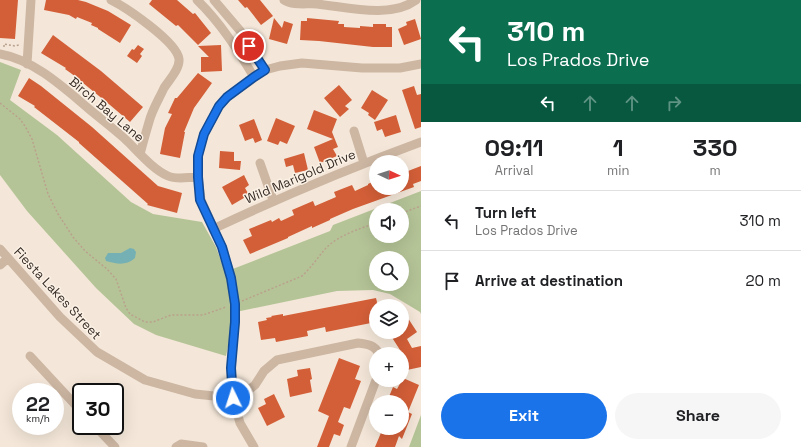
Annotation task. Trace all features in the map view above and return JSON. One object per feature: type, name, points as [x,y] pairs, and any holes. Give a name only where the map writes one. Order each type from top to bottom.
[{"type":"street","points":[[27,64],[31,0]]},
{"type":"street","points":[[111,0],[146,22],[173,47],[180,60],[178,67],[165,87],[149,120],[140,154]]},
{"type":"street","points":[[197,0],[211,14],[241,55],[254,77]]},
{"type":"street","points":[[214,0],[242,33],[265,70]]},
{"type":"street","points":[[287,2],[317,4],[358,10],[391,9],[410,4],[416,0]]},
{"type":"street","name":"Birch Bay Lane","points":[[0,54],[15,57],[40,71],[72,94],[124,138],[140,154],[168,176],[176,178],[198,177]]},
{"type":"street","points":[[254,447],[240,423],[233,398],[231,368],[235,304],[229,272],[222,247],[200,200],[198,156],[204,134],[219,106],[227,97],[265,70],[302,63],[362,68],[400,68],[421,64]]},
{"type":"street","points":[[354,131],[364,163]]},
{"type":"street","name":"Wild Marigold Drive","points":[[213,229],[273,200],[364,163],[421,142]]},
{"type":"street","points":[[260,163],[273,200]]},
{"type":"street","name":"Fiesta Lakes Street","points":[[0,249],[60,317],[96,352],[145,380],[195,394],[233,398]]},
{"type":"street","points":[[0,265],[8,258]]},
{"type":"street","points":[[233,398],[242,395],[255,385],[264,371],[277,360],[358,343],[369,344],[373,347]]},
{"type":"street","points":[[30,356],[72,401]]},
{"type":"street","points":[[351,447],[373,387]]},
{"type":"street","points":[[104,435],[115,447]]},
{"type":"street","points":[[176,447],[181,444],[203,447]]},
{"type":"path","points":[[0,103],[25,126],[32,140],[48,194],[58,214],[73,237],[85,251],[107,269],[116,279],[126,308],[130,314],[146,322],[153,322],[171,315],[203,315],[235,304],[302,276],[309,270],[328,247],[339,238],[369,226]]},
{"type":"path","points":[[409,210],[421,206]]},
{"type":"green space","points":[[0,62],[21,70],[10,100],[57,135],[131,202],[153,214],[202,222],[216,247],[225,272],[330,231],[333,225],[369,211],[369,243],[409,243],[409,203],[390,203],[421,191],[421,314],[409,305],[409,299],[398,299],[390,294],[377,291],[409,291],[409,251],[369,251],[369,290],[337,291],[231,313],[230,336],[226,356],[156,335],[134,324],[96,288],[27,211],[0,175]]},
{"type":"green space","points":[[421,415],[421,447],[409,447]]},
{"type":"water","points":[[130,248],[134,249],[136,252],[135,258],[132,261],[121,264],[106,261],[105,258],[108,253],[121,253]]},
{"type":"building","points":[[0,0],[18,0],[15,39],[0,38]]},
{"type":"building","points":[[46,0],[78,0],[86,2],[108,11],[131,25],[120,43],[91,25],[92,23],[77,17],[76,19],[69,15],[44,10]]},
{"type":"building","points":[[152,0],[177,0],[193,14],[195,13],[211,33],[198,45],[178,25],[176,26],[149,4]]},
{"type":"building","points":[[238,0],[260,0],[273,16],[261,25],[247,7],[245,8]]},
{"type":"building","points":[[274,18],[282,28],[284,21],[293,24],[287,44],[269,39]]},
{"type":"building","points":[[307,18],[339,21],[338,24],[344,24],[344,27],[360,28],[360,26],[373,27],[373,24],[386,24],[386,27],[392,27],[392,47],[373,47],[300,40],[301,21],[307,21]]},
{"type":"building","points":[[415,19],[421,39],[404,45],[398,29],[407,25],[406,22]]},
{"type":"building","points":[[53,35],[101,71],[143,107],[130,122],[65,69],[66,68],[41,53]]},
{"type":"building","points":[[138,45],[144,49],[140,54],[142,56],[137,63],[127,56],[132,49],[134,50]]},
{"type":"building","points":[[221,45],[222,71],[201,72],[201,57],[209,57],[198,46]]},
{"type":"building","points":[[198,73],[212,83],[194,108],[184,132],[180,158],[160,154],[165,128],[172,114],[168,113],[175,98],[177,98]]},
{"type":"building","points":[[29,78],[92,127],[158,186],[182,193],[177,213],[147,205],[148,204],[79,142],[34,107],[35,106],[18,96]]},
{"type":"building","points":[[339,85],[352,100],[345,106],[349,109],[340,117],[324,98]]},
{"type":"building","points":[[414,86],[417,95],[421,94],[421,127],[415,129],[402,90]]},
{"type":"building","points":[[372,90],[388,100],[375,120],[368,115],[369,113],[361,108]]},
{"type":"building","points":[[314,110],[337,119],[332,132],[338,147],[333,149],[337,156],[320,163],[314,147],[333,139],[307,129]]},
{"type":"building","points":[[396,115],[401,132],[385,137],[382,129],[377,131],[374,122]]},
{"type":"building","points":[[276,118],[295,126],[287,144],[280,141],[278,145],[267,141]]},
{"type":"building","points":[[254,119],[262,140],[255,143],[253,138],[245,141],[239,125]]},
{"type":"building","points":[[220,151],[234,152],[234,161],[241,161],[240,170],[219,168]]},
{"type":"building","points":[[304,153],[308,170],[295,173],[293,165],[286,167],[284,159]]},
{"type":"building","points":[[421,166],[421,181],[413,184],[414,187],[409,189],[409,171]]},
{"type":"building","points":[[244,175],[249,185],[245,188],[249,195],[232,205],[222,187]]},
{"type":"building","points":[[368,184],[369,195],[392,195],[353,209],[312,228],[312,226],[250,254],[243,240],[252,236],[249,229],[271,220],[272,222],[279,218],[281,221],[294,215],[292,210],[313,201],[315,206],[336,197],[334,192],[352,185],[355,191]]},
{"type":"building","points":[[369,299],[369,323],[326,332],[325,327],[307,331],[308,336],[276,342],[275,338],[261,340],[258,322],[267,320],[266,318],[272,317],[271,316],[283,314],[283,316]]},
{"type":"building","points":[[409,320],[417,332],[409,338]]},
{"type":"building","points":[[393,339],[407,339],[412,348],[421,346],[421,367],[409,370],[409,347],[398,347]]},
{"type":"building","points":[[339,358],[360,366],[355,379],[361,381],[350,409],[344,407],[338,422],[344,425],[340,436],[334,434],[329,447],[317,447],[329,416],[318,411]]},
{"type":"building","points":[[310,368],[312,392],[290,397],[287,379],[298,376],[297,370]]},
{"type":"building","points":[[409,381],[419,385],[409,410],[409,395],[390,395],[393,387],[397,389],[398,387],[409,387]]},
{"type":"building","points":[[274,394],[285,417],[267,426],[258,408],[266,404],[264,399]]},
{"type":"building","points":[[409,412],[412,414],[409,422]]},
{"type":"building","points":[[380,435],[404,435],[402,439],[399,436],[395,447],[375,447]]},
{"type":"route","points":[[233,398],[231,368],[235,304],[231,278],[222,247],[200,200],[198,156],[204,134],[219,106],[227,97],[265,70],[249,46]]}]
